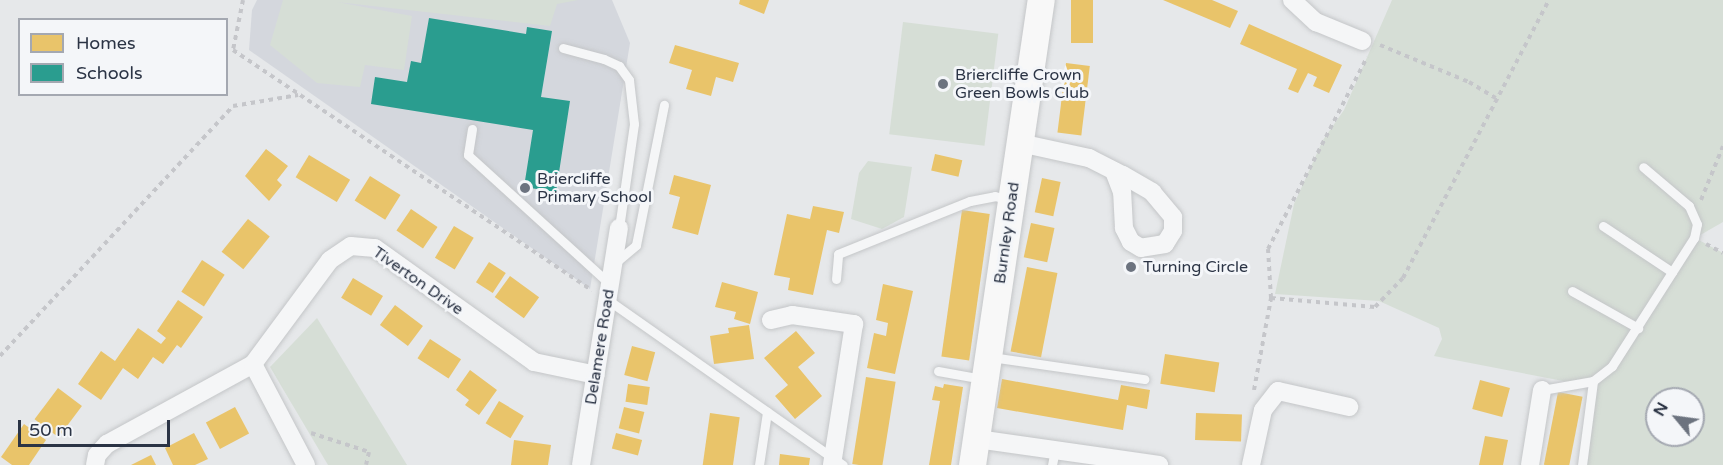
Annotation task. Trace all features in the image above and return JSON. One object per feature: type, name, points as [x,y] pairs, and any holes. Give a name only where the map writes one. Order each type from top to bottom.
[{"type":"street","name":"Burnley Road","points":[[972,465],[1041,0]]},
{"type":"street","points":[[1297,2],[1316,22],[1364,42]]},
{"type":"street","points":[[1020,143],[1062,150],[1114,171]]},
{"type":"street","name":"Delamere Road","points":[[581,465],[619,228]]},
{"type":"street","name":"Tiverton Drive","points":[[253,364],[330,260],[342,249],[364,245],[375,248],[534,362],[596,375]]},
{"type":"street","points":[[771,320],[792,315],[854,324],[836,463]]},
{"type":"street","points":[[95,465],[97,455],[107,444],[253,364],[306,465]]},
{"type":"street","points":[[1530,465],[1542,390]]},
{"type":"street","points":[[1251,465],[1263,410],[1278,391],[1349,407]]},
{"type":"street","points":[[977,439],[1054,458],[1159,465]]},
{"type":"lane","points":[[563,48],[604,59],[619,66],[629,80],[634,124],[619,228]]},
{"type":"lane","points":[[613,264],[636,245],[664,105]]},
{"type":"lane","points":[[472,129],[468,154],[609,292],[836,463]]},
{"type":"lane","points":[[1542,390],[1593,381],[1612,366],[1694,238],[1694,218],[1677,193],[1643,167]]},
{"type":"lane","points":[[836,279],[838,254],[970,201],[994,196],[1011,200]]},
{"type":"lane","points":[[1603,226],[1672,272]]},
{"type":"lane","points":[[1572,291],[1638,328]]},
{"type":"lane","points":[[938,371],[987,368],[1144,379]]},
{"type":"lane","points":[[1582,465],[1593,381]]},
{"type":"lane","points":[[759,465],[767,412]]},
{"type":"path","points":[[243,0],[233,50],[609,292]]},
{"type":"path","points":[[1271,298],[1375,307],[1403,278],[1549,0]]},
{"type":"path","points":[[1364,42],[1469,82],[1496,98]]},
{"type":"path","points":[[1253,398],[1271,298],[1268,249],[1322,139],[1342,109],[1368,57],[1364,42]]},
{"type":"path","points":[[0,356],[233,106],[299,94]]},
{"type":"path","points":[[1694,218],[1723,146]]},
{"type":"path","points":[[284,424],[369,452],[366,465]]},
{"type":"shaded area","name":"Briercliffe Primary School","points":[[257,0],[612,0],[630,43],[590,289],[249,50],[252,10]]},
{"type":"shaded area","points":[[283,0],[578,0],[557,4],[550,26],[337,2],[412,16],[404,70],[365,65],[360,87],[317,83],[270,45]]},
{"type":"shaded area","points":[[1392,0],[1723,0],[1723,222],[1695,238],[1723,253],[1723,465],[1585,465],[1589,386],[1434,356],[1442,339],[1439,328],[1379,301],[1275,294],[1294,204],[1323,140],[1344,110]]},
{"type":"shaded area","name":"Briercliffe Crown Green Bowls Club","points":[[903,22],[998,34],[985,146],[889,134]]},
{"type":"shaded area","points":[[868,161],[912,167],[904,217],[882,229],[851,219],[859,173]]},
{"type":"shaded area","points":[[317,318],[407,465],[328,465],[270,367]]},
{"type":"building: Homes","points":[[740,0],[769,0],[764,14],[739,4]]},
{"type":"building: Homes","points":[[1071,0],[1093,0],[1093,43],[1071,43]]},
{"type":"building: Homes","points":[[1163,0],[1212,0],[1238,11],[1230,28]]},
{"type":"building: Homes","points":[[1249,24],[1342,65],[1329,93],[1313,86],[1317,77],[1308,73],[1298,93],[1288,89],[1297,69],[1240,44]]},
{"type":"building: Homes","points":[[675,45],[739,63],[733,82],[716,77],[711,96],[686,89],[692,70],[669,63]]},
{"type":"building: Homes","points":[[1066,63],[1090,66],[1081,135],[1057,132]]},
{"type":"building: Homes","points":[[266,149],[288,166],[277,180],[282,185],[269,201],[245,176]]},
{"type":"building: Homes","points":[[935,154],[962,160],[958,177],[931,171]]},
{"type":"building: Homes","points":[[309,155],[350,180],[337,202],[296,177]]},
{"type":"building: Homes","points":[[674,175],[711,185],[698,235],[672,228],[680,197],[669,194]]},
{"type":"building: Homes","points":[[370,176],[401,195],[385,220],[355,201]]},
{"type":"building: Homes","points":[[1042,178],[1061,182],[1053,216],[1035,212]]},
{"type":"building: Homes","points":[[813,206],[844,212],[839,233],[827,230],[813,295],[788,290],[790,278],[774,275],[787,214],[810,219]]},
{"type":"building: Homes","points":[[411,209],[438,227],[423,248],[396,231]]},
{"type":"building: Homes","points":[[962,210],[990,214],[969,360],[941,357]]},
{"type":"building: Homes","points":[[248,219],[270,237],[243,269],[222,252]]},
{"type":"building: Homes","points":[[1031,223],[1054,228],[1047,262],[1024,257]]},
{"type":"building: Homes","points":[[454,226],[474,238],[455,270],[435,258]]},
{"type":"building: Homes","points":[[202,260],[225,275],[204,307],[181,292]]},
{"type":"building: Homes","points":[[489,262],[506,273],[493,293],[476,282]]},
{"type":"building: Homes","points":[[1027,267],[1057,273],[1041,357],[1011,351]]},
{"type":"building: Homes","points":[[510,276],[539,297],[524,318],[495,297]]},
{"type":"building: Homes","points":[[353,278],[383,296],[371,316],[341,298]]},
{"type":"building: Homes","points":[[722,282],[758,292],[750,324],[734,319],[736,312],[715,307]]},
{"type":"building: Homes","points":[[883,284],[913,291],[895,374],[867,368],[874,333],[886,336],[888,323],[876,320]]},
{"type":"building: Homes","points":[[178,300],[203,317],[181,348],[177,345],[163,364],[153,357],[138,379],[123,368],[101,400],[78,384],[101,351],[115,361],[138,328],[161,344],[166,338],[157,331]]},
{"type":"building: Homes","points":[[395,305],[423,326],[408,346],[380,325]]},
{"type":"building: Homes","points":[[749,325],[754,359],[714,364],[710,336],[729,333],[728,328]]},
{"type":"building: Homes","points":[[796,331],[815,353],[798,367],[822,396],[795,419],[775,396],[788,385],[764,358]]},
{"type":"building: Homes","points":[[430,339],[461,359],[449,378],[417,358]]},
{"type":"building: Homes","points":[[632,346],[655,352],[647,381],[624,375]]},
{"type":"building: Homes","points":[[1165,354],[1219,363],[1215,392],[1160,384]]},
{"type":"building: Homes","points":[[470,370],[497,390],[479,415],[465,405],[469,400],[456,390]]},
{"type":"building: Homes","points":[[866,377],[896,382],[882,465],[852,464]]},
{"type":"building: Homes","points":[[1002,379],[1118,400],[1121,385],[1150,390],[1147,409],[1127,405],[1123,430],[997,408]]},
{"type":"building: Homes","points":[[1480,380],[1510,388],[1502,417],[1472,409]]},
{"type":"building: Homes","points":[[628,384],[650,387],[647,405],[625,402]]},
{"type":"building: Homes","points":[[944,384],[963,387],[951,465],[929,465],[940,401],[932,400],[935,386],[943,388]]},
{"type":"building: Homes","points":[[58,388],[82,406],[58,437],[35,419]]},
{"type":"building: Homes","points":[[1558,392],[1583,397],[1569,465],[1544,465]]},
{"type":"building: Homes","points":[[499,401],[524,416],[510,438],[486,423]]},
{"type":"building: Homes","points":[[235,407],[249,433],[220,449],[206,422]]},
{"type":"building: Homes","points":[[624,407],[644,412],[639,433],[619,428]]},
{"type":"building: Homes","points":[[710,413],[740,417],[733,465],[703,465]]},
{"type":"building: Homes","points":[[1196,413],[1242,415],[1241,442],[1195,440]]},
{"type":"building: Homes","points":[[24,424],[46,440],[29,465],[12,465],[1,457]]},
{"type":"building: Homes","points":[[194,433],[208,459],[195,465],[173,465],[165,448]]},
{"type":"building: Homes","points":[[616,433],[642,440],[638,455],[612,448]]},
{"type":"building: Homes","points":[[1485,436],[1508,440],[1503,465],[1479,465]]},
{"type":"building: Homes","points":[[514,440],[551,445],[548,465],[511,465]]},
{"type":"building: Homes","points":[[780,454],[810,458],[809,465],[779,465]]},
{"type":"building: Homes","points":[[151,455],[156,465],[131,465]]},
{"type":"building: Schools","points":[[429,18],[526,34],[527,27],[552,31],[541,97],[570,101],[556,192],[524,187],[533,130],[371,104],[375,77],[407,82],[411,61],[421,63]]},
{"type":"place","name":"Briercliffe Crown Green Bowls Club","points":[[943,84]]},
{"type":"place","name":"Briercliffe Primary School","points":[[525,188]]},
{"type":"place","name":"Turning Circle","points":[[1131,267]]}]
